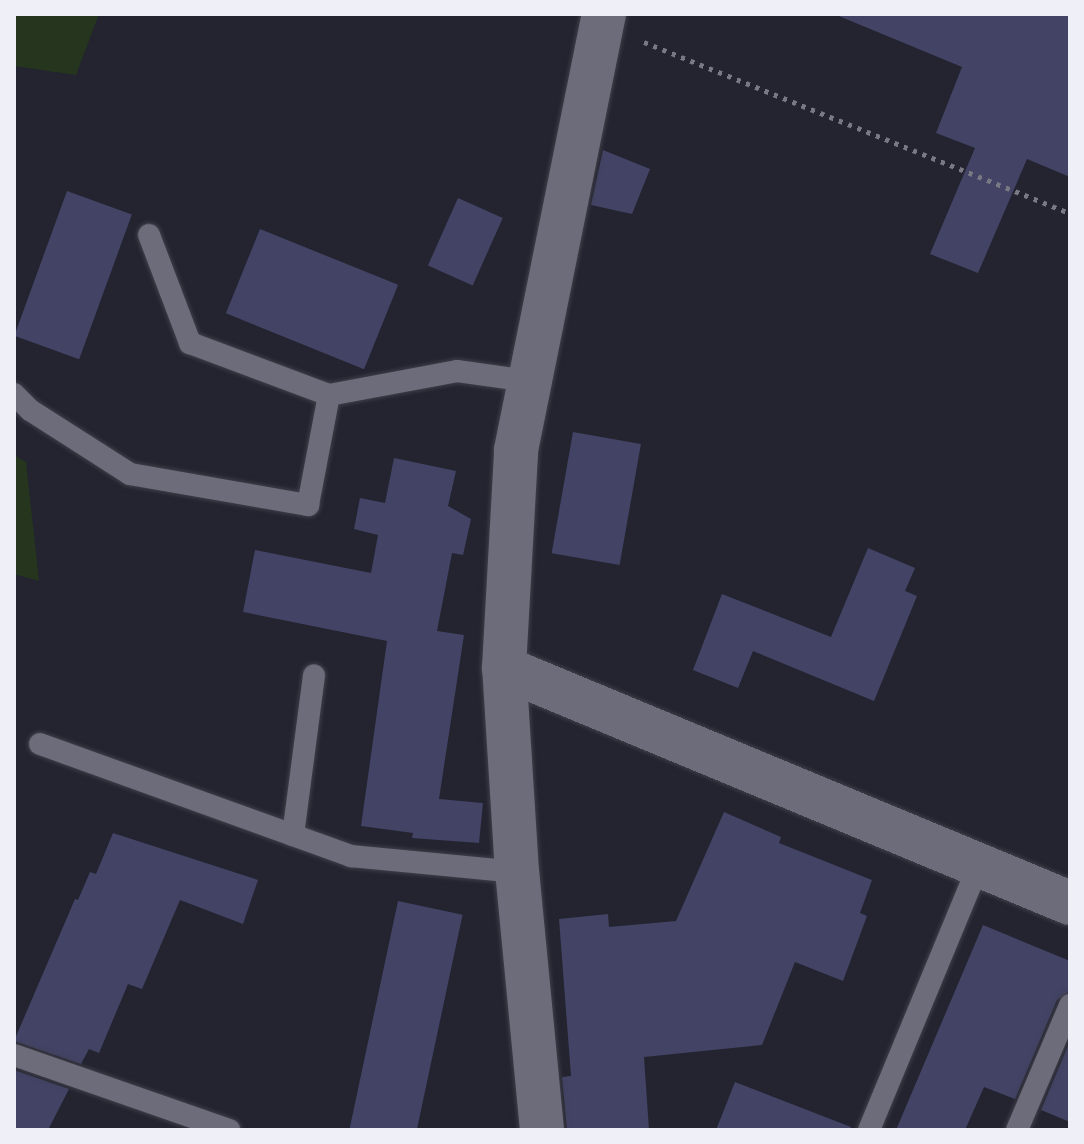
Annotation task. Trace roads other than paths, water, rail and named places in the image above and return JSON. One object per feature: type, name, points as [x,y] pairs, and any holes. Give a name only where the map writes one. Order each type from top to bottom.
[{"type":"street","points":[[542,1130],[517,872],[504,668],[516,450],[600,18]]},
{"type":"street","points":[[504,668],[1070,903]]},
{"type":"lane","points":[[149,235],[190,343],[329,395],[457,371],[529,381]]},
{"type":"lane","points":[[14,394],[30,410],[130,474],[308,505],[329,395]]},
{"type":"lane","points":[[293,835],[314,675]]},
{"type":"lane","points":[[40,744],[351,856],[517,872]]},
{"type":"lane","points":[[869,1130],[979,865]]},
{"type":"lane","points":[[1017,1130],[1070,1005]]},
{"type":"lane","points":[[14,1055],[229,1130]]}]
